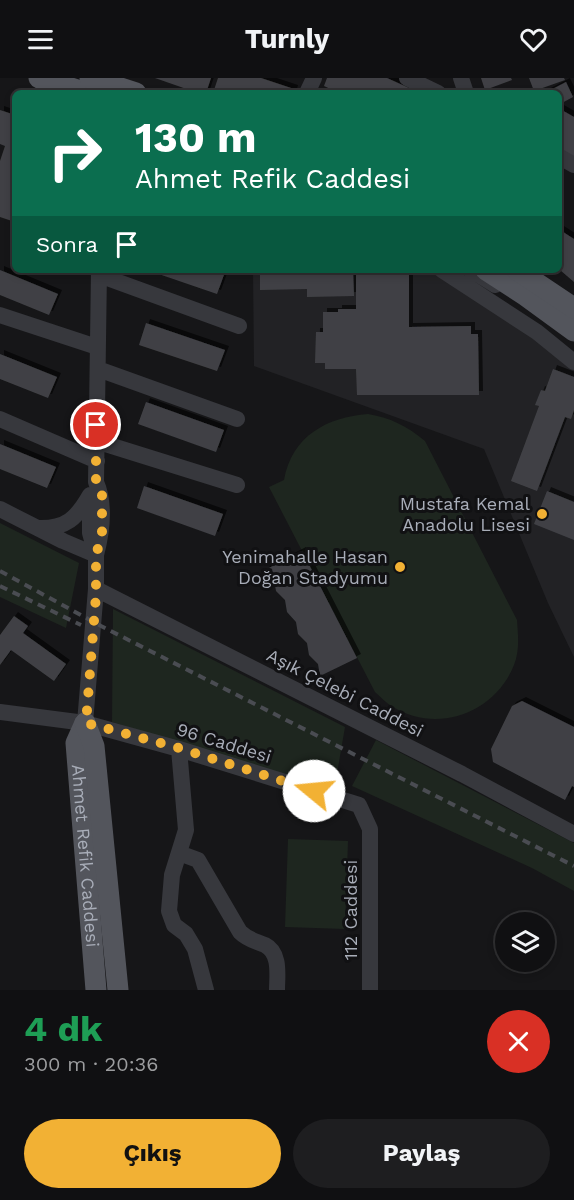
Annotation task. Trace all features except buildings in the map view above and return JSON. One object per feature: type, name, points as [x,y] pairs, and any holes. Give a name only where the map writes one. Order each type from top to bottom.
[{"type":"main road","points":[[39,78],[121,90]]},
{"type":"main road","points":[[491,273],[574,331]]},
{"type":"main road","points":[[522,273],[574,308]]},
{"type":"main road","name":"Ahmet Refik Caddesi","points":[[86,723],[76,742],[96,990]]},
{"type":"main road","name":"Ahmet Refik Caddesi","points":[[86,723],[94,746],[118,990]]},
{"type":"street","points":[[407,78],[432,90]]},
{"type":"street","points":[[99,273],[239,326]]},
{"type":"street","name":"Ahmet Refik Caddesi","points":[[86,723],[96,589],[96,555],[102,534],[102,494],[93,488],[97,461],[99,273]]},
{"type":"street","points":[[447,273],[537,332],[574,362]]},
{"type":"street","points":[[463,273],[520,311],[574,353]]},
{"type":"street","points":[[475,273],[574,341]]},
{"type":"street","points":[[0,315],[97,347]]},
{"type":"street","points":[[98,369],[237,419]]},
{"type":"street","points":[[0,419],[97,461]]},
{"type":"street","points":[[96,441],[237,484]]},
{"type":"street","points":[[38,528],[55,527],[71,520],[82,508],[93,488]]},
{"type":"street","points":[[0,509],[96,555]]},
{"type":"street","name":"Aşık Çelebi Caddesi","points":[[96,589],[462,774],[574,834]]},
{"type":"street","name":"96 Caddesi","points":[[0,712],[86,723],[179,748],[358,805],[370,829]]},
{"type":"street","points":[[179,748],[186,830],[172,875],[168,911],[174,925],[186,934],[195,949],[206,990]]},
{"type":"street","name":"112 Caddesi","points":[[370,829],[370,990]]},
{"type":"street","points":[[179,853],[198,860],[240,932],[251,941],[263,944],[272,950],[276,959],[277,990]]},
{"type":"shaded area","points":[[253,273],[446,273],[574,362],[574,657],[548,603],[484,449],[254,366]]},
{"type":"shaded area","name":"Yenimahalle Hasan Doğan Stadyumu","points":[[368,414],[398,423],[425,441],[517,620],[517,654],[505,682],[479,707],[463,714],[428,719],[410,715],[390,705],[375,692],[269,487],[284,480],[295,452],[314,432],[339,419]]},
{"type":"shaded area","points":[[0,523],[79,563],[66,628],[0,597]]},
{"type":"shaded area","points":[[113,609],[345,727],[334,791],[112,722]]},
{"type":"shaded area","points":[[376,740],[574,843],[574,891],[532,868],[352,786]]},
{"type":"shaded area","points":[[288,839],[348,841],[345,929],[285,927]]},
{"type":"railway","points":[[0,571],[101,626],[574,866]]},
{"type":"railway","points":[[0,586],[81,625]]},
{"type":"place","name":"Mustafa Kemal Anadolu Lisesi","points":[[542,514]]},
{"type":"place","name":"Yenimahalle Hasan Doğan Stadyumu","points":[[400,567]]},
{"type":"route","points":[[96,425],[96,482],[102,494],[102,534],[96,555],[96,595],[86,723],[179,748],[314,791]]}]
